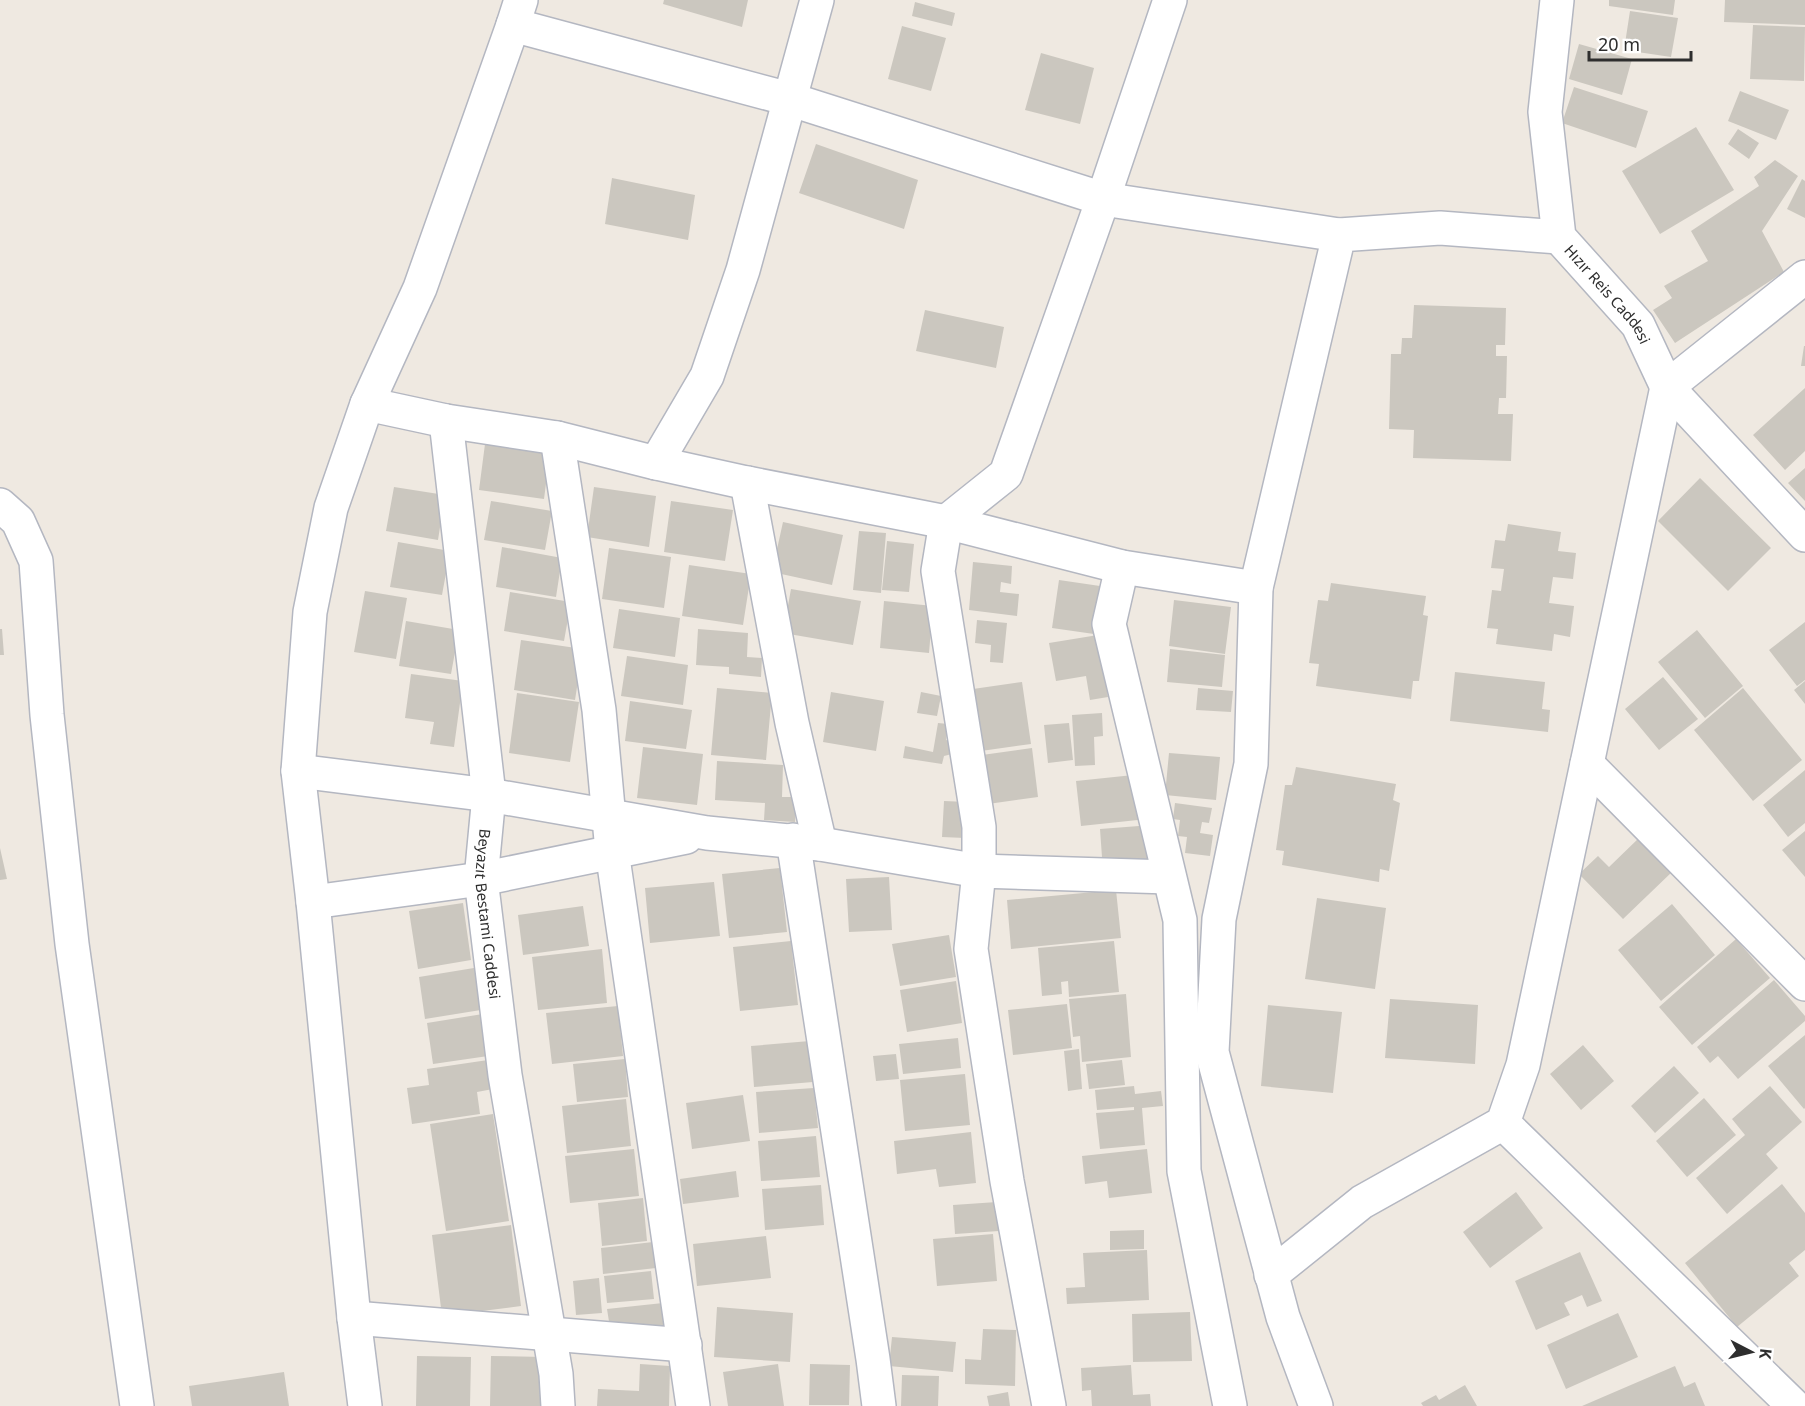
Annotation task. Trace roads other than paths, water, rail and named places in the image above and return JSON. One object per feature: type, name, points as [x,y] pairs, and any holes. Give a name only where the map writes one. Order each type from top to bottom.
[{"type":"street","points":[[656,463],[707,376],[743,270],[817,0]]},
{"type":"street","points":[[1049,1406],[1007,1181],[971,949],[979,870],[979,827],[938,572],[946,522],[1006,474],[1170,0]]},
{"type":"street","name":"Hızır Reis Caddesi","points":[[1557,0],[1545,112],[1559,237],[1638,325],[1667,387],[1805,535]]},
{"type":"street","points":[[365,1406],[298,771],[310,612],[331,508],[367,404],[420,288],[517,13],[1103,199],[1339,235],[1440,228],[1559,237]]},
{"type":"street","points":[[1316,1406],[1283,1317],[1212,1052],[1219,919],[1251,764],[1256,588],[1339,235]]},
{"type":"street","points":[[1271,1275],[1362,1202],[1503,1123],[1524,1065],[1667,387],[1805,277]]},
{"type":"street","points":[[367,404],[446,421],[557,438],[747,483],[946,522],[1122,567],[1256,588]]},
{"type":"street","name":"Beyazıt Bestami Caddesi","points":[[446,421],[489,795],[482,879],[505,1075],[550,1335],[558,1406]]},
{"type":"street","points":[[557,438],[599,710],[612,851],[693,1406]]},
{"type":"street","points":[[747,483],[792,723],[879,1406]]},
{"type":"street","points":[[0,505],[18,521],[36,561],[47,715],[72,944],[137,1406]]},
{"type":"street","points":[[1122,567],[1109,624],[1180,920],[1184,1171],[1230,1406]]},
{"type":"street","points":[[1587,764],[1805,984]]},
{"type":"street","points":[[298,771],[489,795],[707,833],[806,842],[979,870],[1169,877]]},
{"type":"street","points":[[313,902],[482,879],[707,833]]},
{"type":"street","points":[[1180,920],[1219,919]]},
{"type":"street","points":[[1503,1123],[1794,1406]]},
{"type":"street","points":[[354,1318],[685,1346]]}]
